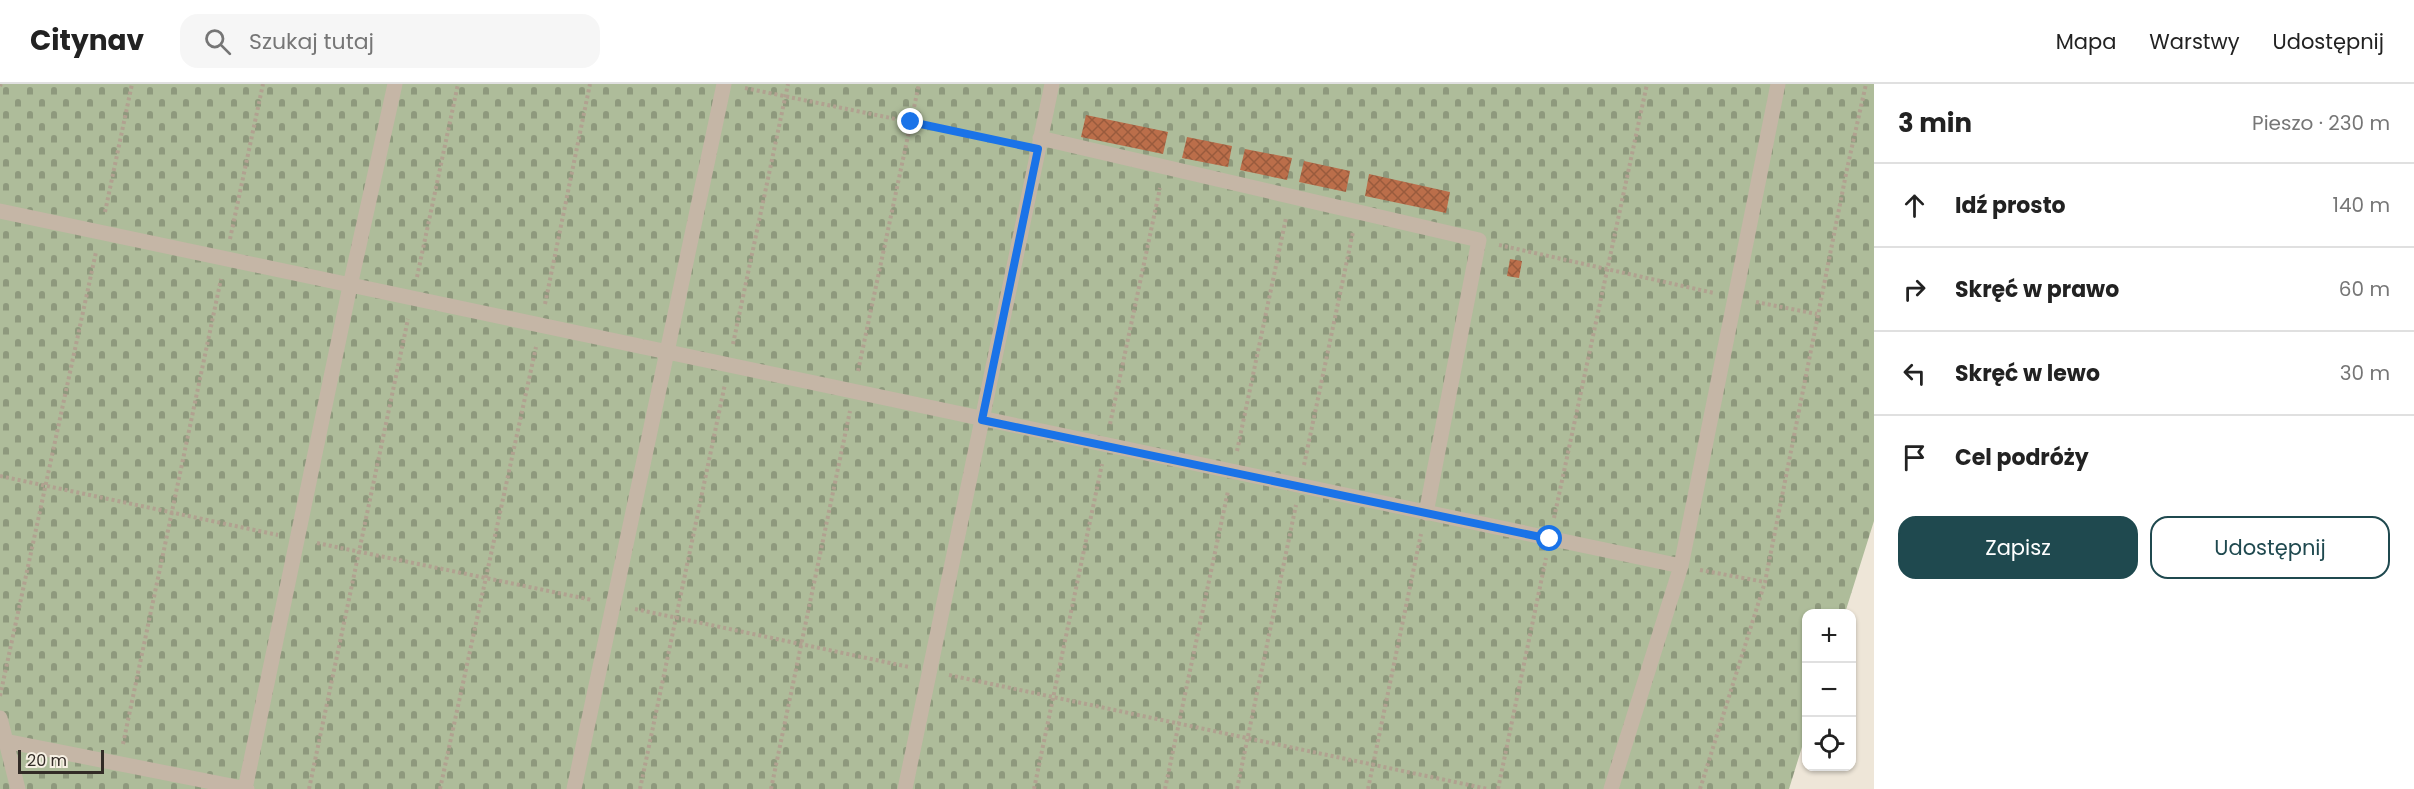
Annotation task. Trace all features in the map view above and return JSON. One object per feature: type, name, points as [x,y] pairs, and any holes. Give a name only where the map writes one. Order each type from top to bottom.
[{"type":"street","points":[[3,741],[246,789],[350,286],[395,84]]},
{"type":"street","points":[[905,789],[1052,84]]},
{"type":"street","points":[[1611,789],[1681,566],[1778,84]]},
{"type":"street","points":[[574,789],[666,354],[730,85]]},
{"type":"street","points":[[1040,143],[1165,167],[1479,240],[1426,513]]},
{"type":"street","points":[[0,211],[666,354],[1681,566]]},
{"type":"street","points":[[0,718],[3,741],[18,789]]},
{"type":"path","points":[[0,697],[132,84]]},
{"type":"path","points":[[119,764],[262,84]]},
{"type":"path","points":[[309,789],[458,84]]},
{"type":"path","points":[[440,789],[487,578],[590,84]]},
{"type":"path","points":[[640,789],[788,84]]},
{"type":"path","points":[[771,789],[919,84]]},
{"type":"path","points":[[1498,789],[1606,269],[1647,84]]},
{"type":"path","points":[[1700,789],[1764,582],[1817,314],[1866,84]]},
{"type":"path","points":[[730,85],[911,122],[1040,143]]},
{"type":"path","points":[[1034,789],[1165,167]]},
{"type":"path","points":[[1479,240],[1817,314]]},
{"type":"path","points":[[0,476],[1488,789]]},
{"type":"path","points":[[1368,789],[1426,513]]},
{"type":"path","points":[[1681,566],[1764,582]]},
{"type":"green space","points":[[0,84],[1874,84],[1874,521],[1846,609],[1802,609],[1802,747],[1789,789],[0,789]]},
{"type":"building","points":[[1086,115],[1168,132],[1163,154],[1081,137]]},
{"type":"building","points":[[1187,137],[1232,146],[1228,167],[1182,158]]},
{"type":"building","points":[[1245,149],[1292,158],[1287,180],[1240,170]]},
{"type":"building","points":[[1304,161],[1350,171],[1346,192],[1299,182]]},
{"type":"building","points":[[1369,174],[1450,192],[1446,213],[1365,196]]},
{"type":"building","points":[[1510,259],[1522,261],[1519,278],[1507,276]]},
{"type":"route","points":[[911,122],[1038,149],[982,420],[1550,539]]}]
